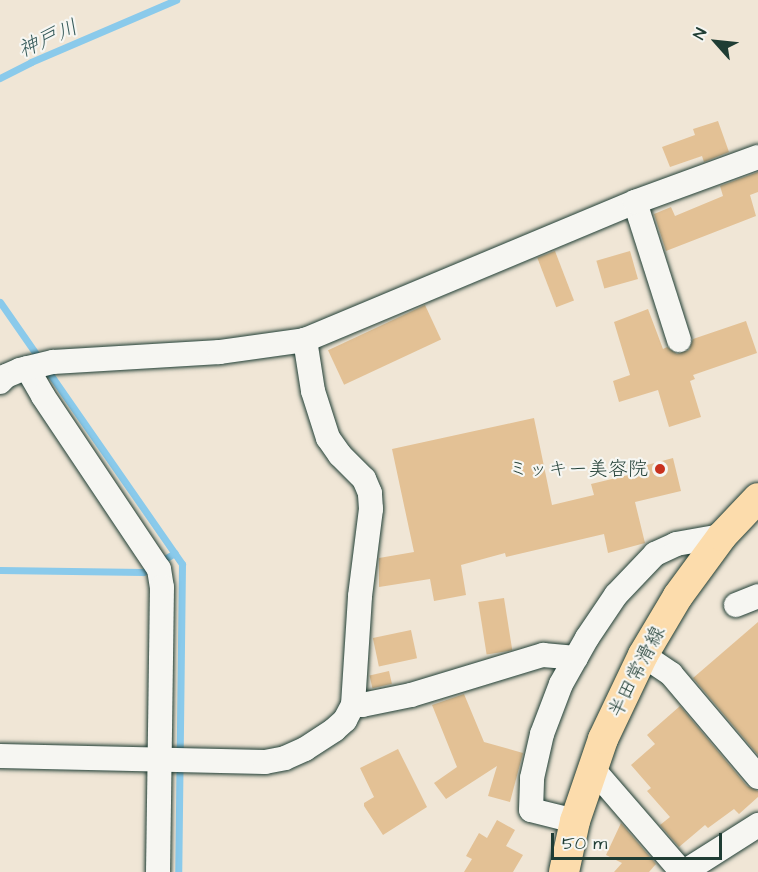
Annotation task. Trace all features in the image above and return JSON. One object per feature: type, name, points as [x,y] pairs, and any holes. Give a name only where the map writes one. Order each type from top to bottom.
[{"type":"main road","name":"半田常滑線","points":[[564,872],[575,821],[603,739],[643,656],[678,596],[722,536],[758,498]]},
{"type":"street","points":[[0,382],[6,376],[27,368],[53,362],[220,352],[305,340],[635,202],[758,157]]},
{"type":"street","points":[[635,202],[680,340]]},
{"type":"street","points":[[0,756],[265,762],[285,758],[334,730],[345,720],[353,705],[360,596],[371,509],[370,493],[364,479],[340,455],[328,438],[313,391],[305,340]]},
{"type":"street","points":[[27,368],[43,396],[159,569],[173,760],[158,872]]},
{"type":"street","points":[[575,821],[531,810],[532,789],[542,734],[561,684],[616,595],[655,554],[676,544],[722,536]]},
{"type":"street","points":[[353,705],[411,695],[543,655],[576,658]]},
{"type":"street","points":[[643,656],[671,674],[758,777]]},
{"type":"street","points":[[593,769],[683,872],[758,825]]},
{"type":"building","points":[[718,121],[729,152],[704,162],[702,156],[670,167],[662,147],[695,135],[693,129]]},
{"type":"building","points":[[758,172],[758,192],[750,195],[756,216],[666,251],[654,214],[671,207],[675,216],[723,196],[720,186]]},
{"type":"building","points":[[555,251],[574,300],[556,307],[537,258]]},
{"type":"building","points":[[630,251],[638,279],[604,289],[596,261]]},
{"type":"building","points":[[425,305],[441,339],[344,385],[328,350]]},
{"type":"building","points":[[648,309],[663,349],[667,347],[677,354],[689,350],[693,339],[746,321],[757,353],[693,375],[695,379],[690,381],[701,417],[669,427],[658,390],[619,402],[613,381],[630,375],[614,322]]},
{"type":"building","points":[[534,418],[552,505],[594,495],[591,484],[637,473],[636,468],[673,458],[681,491],[635,502],[645,543],[608,553],[604,534],[506,557],[505,553],[461,565],[466,595],[434,601],[430,579],[379,587],[379,558],[414,552],[392,449]]},
{"type":"building","points":[[504,598],[512,650],[487,654],[478,602]]},
{"type":"building","points":[[758,622],[758,755],[693,678]]},
{"type":"building","points":[[411,630],[417,658],[379,666],[373,638]]},
{"type":"building","points":[[389,671],[392,684],[372,688],[370,675]]},
{"type":"building","points":[[464,694],[484,742],[523,753],[510,802],[488,796],[497,766],[446,799],[434,783],[457,767],[432,705]]},
{"type":"building","points":[[680,706],[747,786],[758,791],[758,797],[739,814],[734,809],[708,828],[705,825],[679,847],[660,825],[670,817],[647,791],[651,788],[631,765],[655,744],[647,735]]},
{"type":"building","points":[[398,749],[427,807],[383,835],[364,806],[364,803],[374,797],[360,768]]},
{"type":"building","points":[[497,820],[515,830],[506,846],[523,855],[513,872],[464,872],[472,859],[466,856],[479,833],[487,838]]},
{"type":"building","points":[[621,823],[656,864],[649,872],[614,872],[622,863],[606,855]]},
{"type":"waterway","name":"神戸川","points":[[0,78],[31,62],[176,0]]},
{"type":"waterway","points":[[0,302],[182,564],[178,872]]},
{"type":"waterway","points":[[0,570],[143,572],[175,553]]},
{"type":"place","name":"ミッキー美容院","points":[[660,469]]}]
